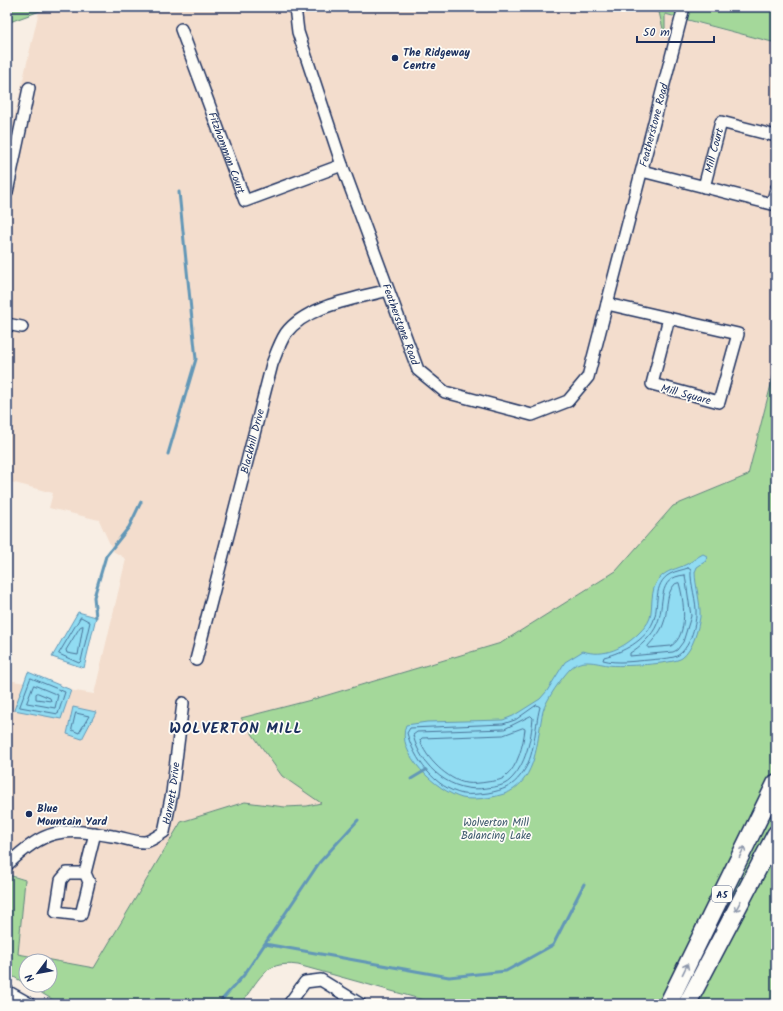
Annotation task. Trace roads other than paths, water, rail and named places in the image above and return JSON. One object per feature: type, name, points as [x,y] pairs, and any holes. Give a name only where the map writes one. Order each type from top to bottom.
[{"type":"highway","name":"A5","points":[[668,1004],[776,783]]},
{"type":"highway","name":"A5","points":[[687,1004],[776,834]]},
{"type":"street","name":"Featherstone Road","points":[[295,7],[298,32],[342,165],[418,370],[445,392],[532,415],[568,401],[588,377],[684,8]]},
{"type":"street","name":"Fitzhammon Court","points":[[181,29],[245,201],[342,165]]},
{"type":"street","points":[[7,192],[29,88]]},
{"type":"street","name":"Mill Court","points":[[704,187],[721,122],[776,136]]},
{"type":"street","name":"Mill Court","points":[[642,171],[772,204],[776,189]]},
{"type":"street","name":"Blackhill Drive","points":[[196,660],[272,364],[286,334],[296,323],[311,312],[388,290]]},
{"type":"street","name":"Mill Square","points":[[607,304],[669,318],[738,334],[719,402],[652,384],[669,318]]},
{"type":"street","points":[[7,324],[22,327]]},
{"type":"street","name":"Harnett Drive","points":[[7,865],[30,846],[47,835],[64,830],[95,833],[146,842],[164,832],[172,793],[184,704]]},
{"type":"street","points":[[85,873],[95,833]]},
{"type":"street","points":[[289,1004],[305,982],[321,980],[360,1004]]},
{"type":"street","points":[[7,991],[30,1004]]},
{"type":"water","points":[[703,554],[707,556],[706,561],[697,567],[695,572],[700,606],[700,617],[692,645],[686,654],[682,658],[669,662],[614,666],[584,662],[571,668],[547,701],[543,711],[532,764],[522,782],[514,789],[489,798],[462,798],[441,788],[420,769],[412,759],[404,736],[406,725],[427,722],[503,720],[513,716],[540,699],[547,691],[565,662],[583,651],[598,653],[613,650],[627,643],[633,638],[644,628],[650,618],[655,584],[661,576],[687,564]]},
{"type":"water","points":[[78,612],[96,617],[84,668],[52,657]]},
{"type":"water","points":[[28,672],[71,690],[61,719],[14,710]]},
{"type":"water","points":[[73,707],[96,712],[82,739],[67,734]]},
{"type":"waterway","points":[[168,454],[196,359],[179,192]]},
{"type":"waterway","points":[[96,617],[94,597],[106,556],[129,527],[141,502]]},
{"type":"waterway","points":[[411,779],[426,770]]},
{"type":"waterway","points":[[218,1004],[244,975],[319,863],[358,820]]},
{"type":"waterway","points":[[265,944],[449,977],[506,971],[553,945],[584,884]]},
{"type":"place","name":"The Ridgeway Centre","points":[[395,58]]},
{"type":"place","name":"Blue Mountain Yard","points":[[29,814]]},
{"type":"district","name":"WOLVERTON MILL","points":[[236,728]]},
{"type":"park label","name":"Wolverton Mill Balancing Lake","points":[[496,828]]}]
